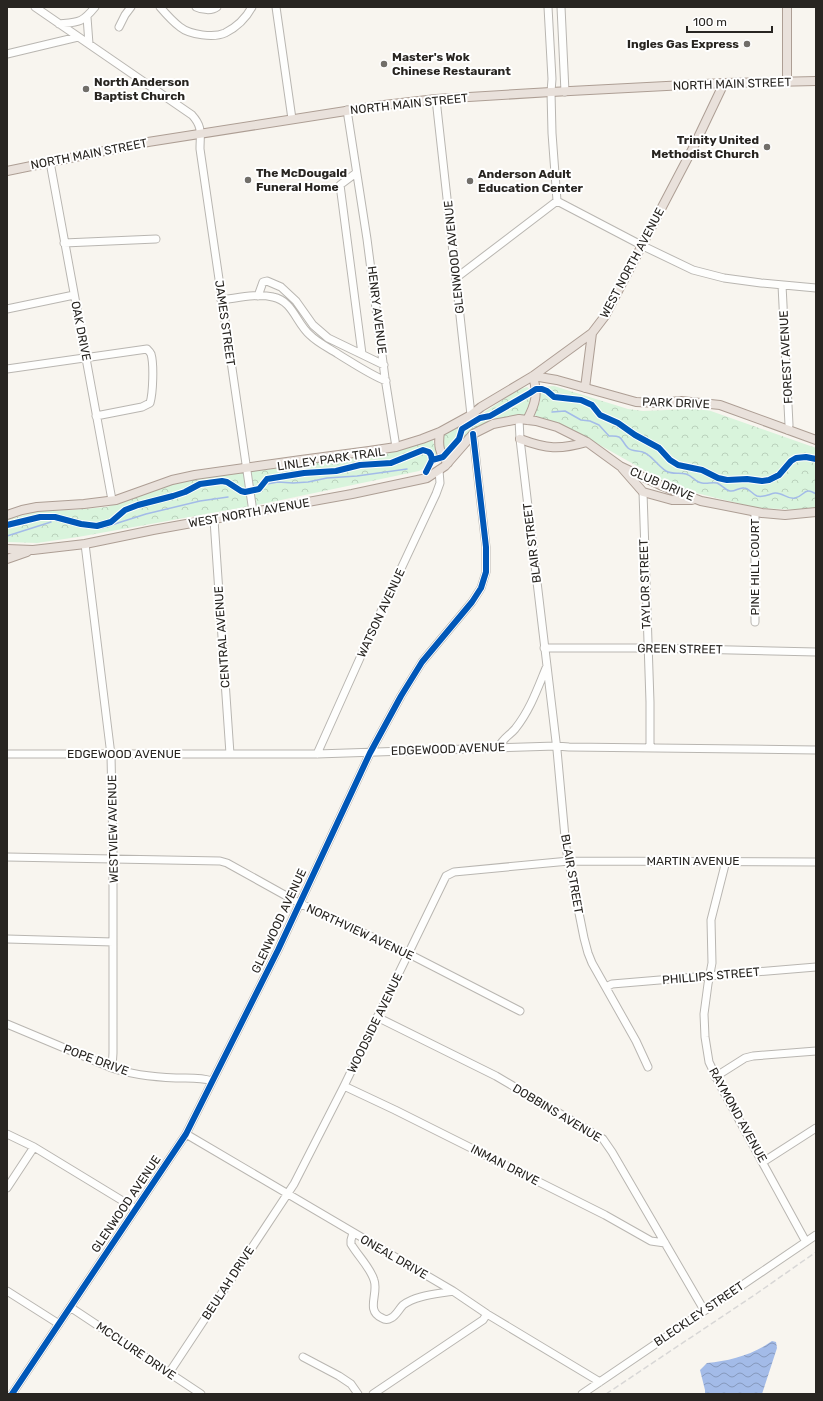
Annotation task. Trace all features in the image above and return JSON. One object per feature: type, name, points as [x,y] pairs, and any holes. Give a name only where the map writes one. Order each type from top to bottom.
[{"type":"main road","points":[[787,7],[787,82]]},
{"type":"main road","name":"NORTH MAIN STREET","points":[[7,171],[148,142],[201,133],[348,110],[436,99],[724,83],[816,81]]},
{"type":"main road","name":"WEST NORTH AVENUE","points":[[7,514],[37,507],[84,504],[112,500],[172,480],[195,475],[396,447],[440,432],[471,415],[533,376],[592,333],[605,316],[704,126],[724,83]]},
{"type":"main road","points":[[585,388],[592,333]]},
{"type":"main road","points":[[473,434],[493,424],[523,420],[533,410],[536,400],[536,389],[533,376]]},
{"type":"main road","name":"PARK DRIVE","points":[[533,376],[557,380],[636,402],[658,403],[681,401],[720,405],[816,440]]},
{"type":"main road","name":"CLUB DRIVE","points":[[523,420],[536,421],[557,426],[587,442],[620,466],[660,485],[701,501],[756,512],[785,515],[816,512]]},
{"type":"main road","points":[[440,432],[438,442],[439,449],[448,463]]},
{"type":"main road","name":"WEST NORTH AVENUE","points":[[7,550],[33,550],[85,544],[421,480],[427,478],[448,463],[473,434]]},
{"type":"main road","points":[[520,439],[537,446],[555,448],[571,447],[587,442]]},
{"type":"main road","points":[[620,466],[643,492],[672,500],[701,501]]},
{"type":"main road","points":[[7,559],[33,550]]},
{"type":"street","points":[[35,7],[44,10],[78,37],[192,115],[197,120],[201,133]]},
{"type":"street","points":[[60,24],[79,22],[87,16],[94,7]]},
{"type":"street","points":[[119,27],[124,15],[131,7]]},
{"type":"street","points":[[160,7],[180,28],[197,35],[208,35],[224,34],[238,24],[247,15],[252,7]]},
{"type":"street","points":[[196,7],[200,9],[214,9],[217,7]]},
{"type":"street","points":[[276,7],[292,119]]},
{"type":"street","points":[[548,7],[552,79],[552,133],[557,201]]},
{"type":"street","points":[[561,7],[565,92]]},
{"type":"street","points":[[87,16],[89,44]]},
{"type":"street","points":[[7,54],[78,37]]},
{"type":"street","name":"GLENWOOD AVENUE","points":[[436,99],[471,415]]},
{"type":"street","name":"HENRY AVENUE","points":[[348,110],[396,447]]},
{"type":"street","name":"JAMES STREET","points":[[201,133],[200,149],[253,512]]},
{"type":"street","name":"OAK DRIVE","points":[[50,162],[112,500]]},
{"type":"street","name":"HENRY AVENUE","points":[[356,173],[340,185],[362,354]]},
{"type":"street","points":[[557,201],[642,246],[707,275],[761,283],[816,288]]},
{"type":"street","points":[[456,278],[557,201]]},
{"type":"street","points":[[64,243],[156,239]]},
{"type":"street","points":[[258,296],[263,282],[267,281],[281,287],[296,301],[313,325],[328,338],[384,365]]},
{"type":"street","name":"FOREST AVENUE","points":[[782,285],[789,425],[788,430]]},
{"type":"street","points":[[7,309],[74,295]]},
{"type":"street","points":[[221,300],[258,296],[274,297],[292,309],[303,328],[310,336],[348,360],[386,380]]},
{"type":"street","points":[[7,369],[147,349],[151,353],[152,395],[150,403],[142,407],[96,416]]},
{"type":"street","name":"BLAIR STREET","points":[[523,420],[520,439],[556,746],[566,848],[588,953],[636,1041],[648,1067]]},
{"type":"street","name":"GLENWOOD AVENUE","points":[[12,1394],[186,1134],[246,1015],[370,753],[401,696],[422,662],[472,602],[481,588],[486,572],[486,547],[473,434]]},
{"type":"street","name":"WATSON AVENUE","points":[[317,754],[377,620],[436,494],[440,483],[439,470]]},
{"type":"street","name":"TAYLOR STREET","points":[[643,492],[650,748]]},
{"type":"street","name":"PINE HILL COURT","points":[[756,512],[756,622]]},
{"type":"street","name":"CENTRAL AVENUE","points":[[214,520],[230,754]]},
{"type":"street","name":"WESTVIEW AVENUE","points":[[85,544],[111,755],[113,859],[112,1068]]},
{"type":"street","name":"GREEN STREET","points":[[544,648],[648,648],[816,652]]},
{"type":"street","points":[[498,747],[500,743],[514,730],[532,703],[547,666]]},
{"type":"street","name":"EDGEWOOD AVENUE","points":[[7,754],[317,754],[556,746],[816,750]]},
{"type":"street","name":"NORTHVIEW AVENUE","points":[[7,857],[220,861],[227,863],[300,903],[408,954],[520,1011]]},
{"type":"street","name":"MARTIN AVENUE","points":[[569,861],[816,862]]},
{"type":"street","name":"WOODSIDE AVENUE","points":[[288,1193],[344,1086],[446,876],[454,872],[569,861]]},
{"type":"street","name":"RAYMOND AVENUE","points":[[726,861],[711,920],[712,964],[704,1014],[705,1037],[709,1062],[715,1077],[806,1242]]},
{"type":"street","points":[[7,939],[113,942]]},
{"type":"street","name":"PHILLIPS STREET","points":[[606,987],[612,984],[816,968]]},
{"type":"street","name":"DOBBINS AVENUE","points":[[377,1017],[496,1076],[603,1139],[704,1310]]},
{"type":"street","name":"POPE DRIVE","points":[[7,1024],[125,1073],[204,1078],[212,1081]]},
{"type":"street","points":[[715,1077],[744,1058],[816,1051]]},
{"type":"street","name":"INMAN DRIVE","points":[[344,1086],[605,1215],[651,1241],[665,1243]]},
{"type":"street","points":[[763,1162],[816,1128]]},
{"type":"street","points":[[7,1134],[34,1147],[136,1209]]},
{"type":"street","name":"ONEAL DRIVE","points":[[186,1134],[453,1291],[600,1382]]},
{"type":"street","points":[[7,1188],[34,1147]]},
{"type":"street","name":"BEULAH DRIVE","points":[[169,1373],[288,1193]]},
{"type":"street","points":[[352,1232],[351,1244],[374,1279],[376,1290],[373,1308],[375,1314],[380,1318],[386,1320],[391,1318],[403,1305],[412,1300],[453,1291]]},
{"type":"street","name":"BLECKLEY STREET","points":[[582,1394],[704,1310],[816,1236]]},
{"type":"street","points":[[7,1291],[59,1324]]},
{"type":"street","name":"MCCLURE DRIVE","points":[[70,1307],[202,1394]]},
{"type":"street","points":[[373,1394],[483,1320],[488,1314]]},
{"type":"street","points":[[303,1357],[339,1376],[350,1384],[358,1394]]},
{"type":"green space","points":[[554,386],[628,409],[643,411],[692,409],[708,410],[816,448],[816,507],[805,510],[757,508],[676,488],[566,426],[533,415],[540,402],[540,387]]},
{"type":"green space","points":[[527,387],[532,391],[532,398],[524,415],[502,418],[481,425],[466,436],[448,456],[446,454],[442,446],[443,434],[474,419],[518,390]]},
{"type":"green space","points":[[432,438],[439,460],[419,471],[262,504],[78,537],[37,543],[7,542],[7,520],[38,511],[107,507],[174,482],[386,454]]},
{"type":"water","points":[[772,1341],[776,1342],[777,1348],[762,1394],[705,1394],[700,1370],[707,1363],[724,1361],[749,1354]]},
{"type":"waterway","points":[[552,412],[565,411],[581,420],[590,421],[599,425],[609,436],[619,437],[630,449],[643,452],[653,459],[660,467],[671,473],[686,474],[704,483],[717,483],[730,491],[746,488],[755,495],[759,496],[778,493],[792,498],[798,497],[807,491],[816,494]]},
{"type":"waterway","points":[[267,484],[278,482],[308,482],[327,478],[357,476],[407,469]]},
{"type":"waterway","points":[[57,521],[60,520],[87,528],[102,528],[146,514],[200,501],[228,497]]},
{"type":"waterway","points":[[7,536],[51,522]]},
{"type":"railway","points":[[606,1394],[816,1252]]},
{"type":"cycle path","points":[[432,460],[443,457],[459,439],[462,429],[480,418],[490,416],[536,389],[547,391],[554,397],[581,400],[592,405],[600,415],[618,423],[635,435],[659,448],[670,460],[678,465],[702,470],[718,478],[727,480],[769,480],[779,475],[791,461],[796,458],[806,457],[816,459]]},
{"type":"cycle path","points":[[12,1394],[186,1134],[278,950],[370,753],[401,696],[422,662],[472,602],[481,588],[486,572],[486,547],[473,434]]},
{"type":"cycle path","name":"LINLEY PARK TRAIL","points":[[7,525],[40,517],[55,517],[81,524],[97,526],[111,522],[125,510],[185,492],[200,484],[222,481],[227,482],[245,492],[259,489],[267,479],[304,473],[336,471],[360,465],[391,463],[423,450],[429,452],[432,460],[426,472]]},
{"type":"place","name":"Ingles Gas Express","points":[[747,44]]},
{"type":"place","name":"Master's Wok Chinese Restaurant","points":[[384,64]]},
{"type":"place","name":"North Anderson Baptist Church","points":[[86,89]]},
{"type":"place","name":"Trinity United Methodist Church","points":[[767,147]]},
{"type":"place","name":"The McDougald Funeral Home","points":[[248,180]]},
{"type":"place","name":"Anderson Adult Education Center","points":[[470,181]]}]
